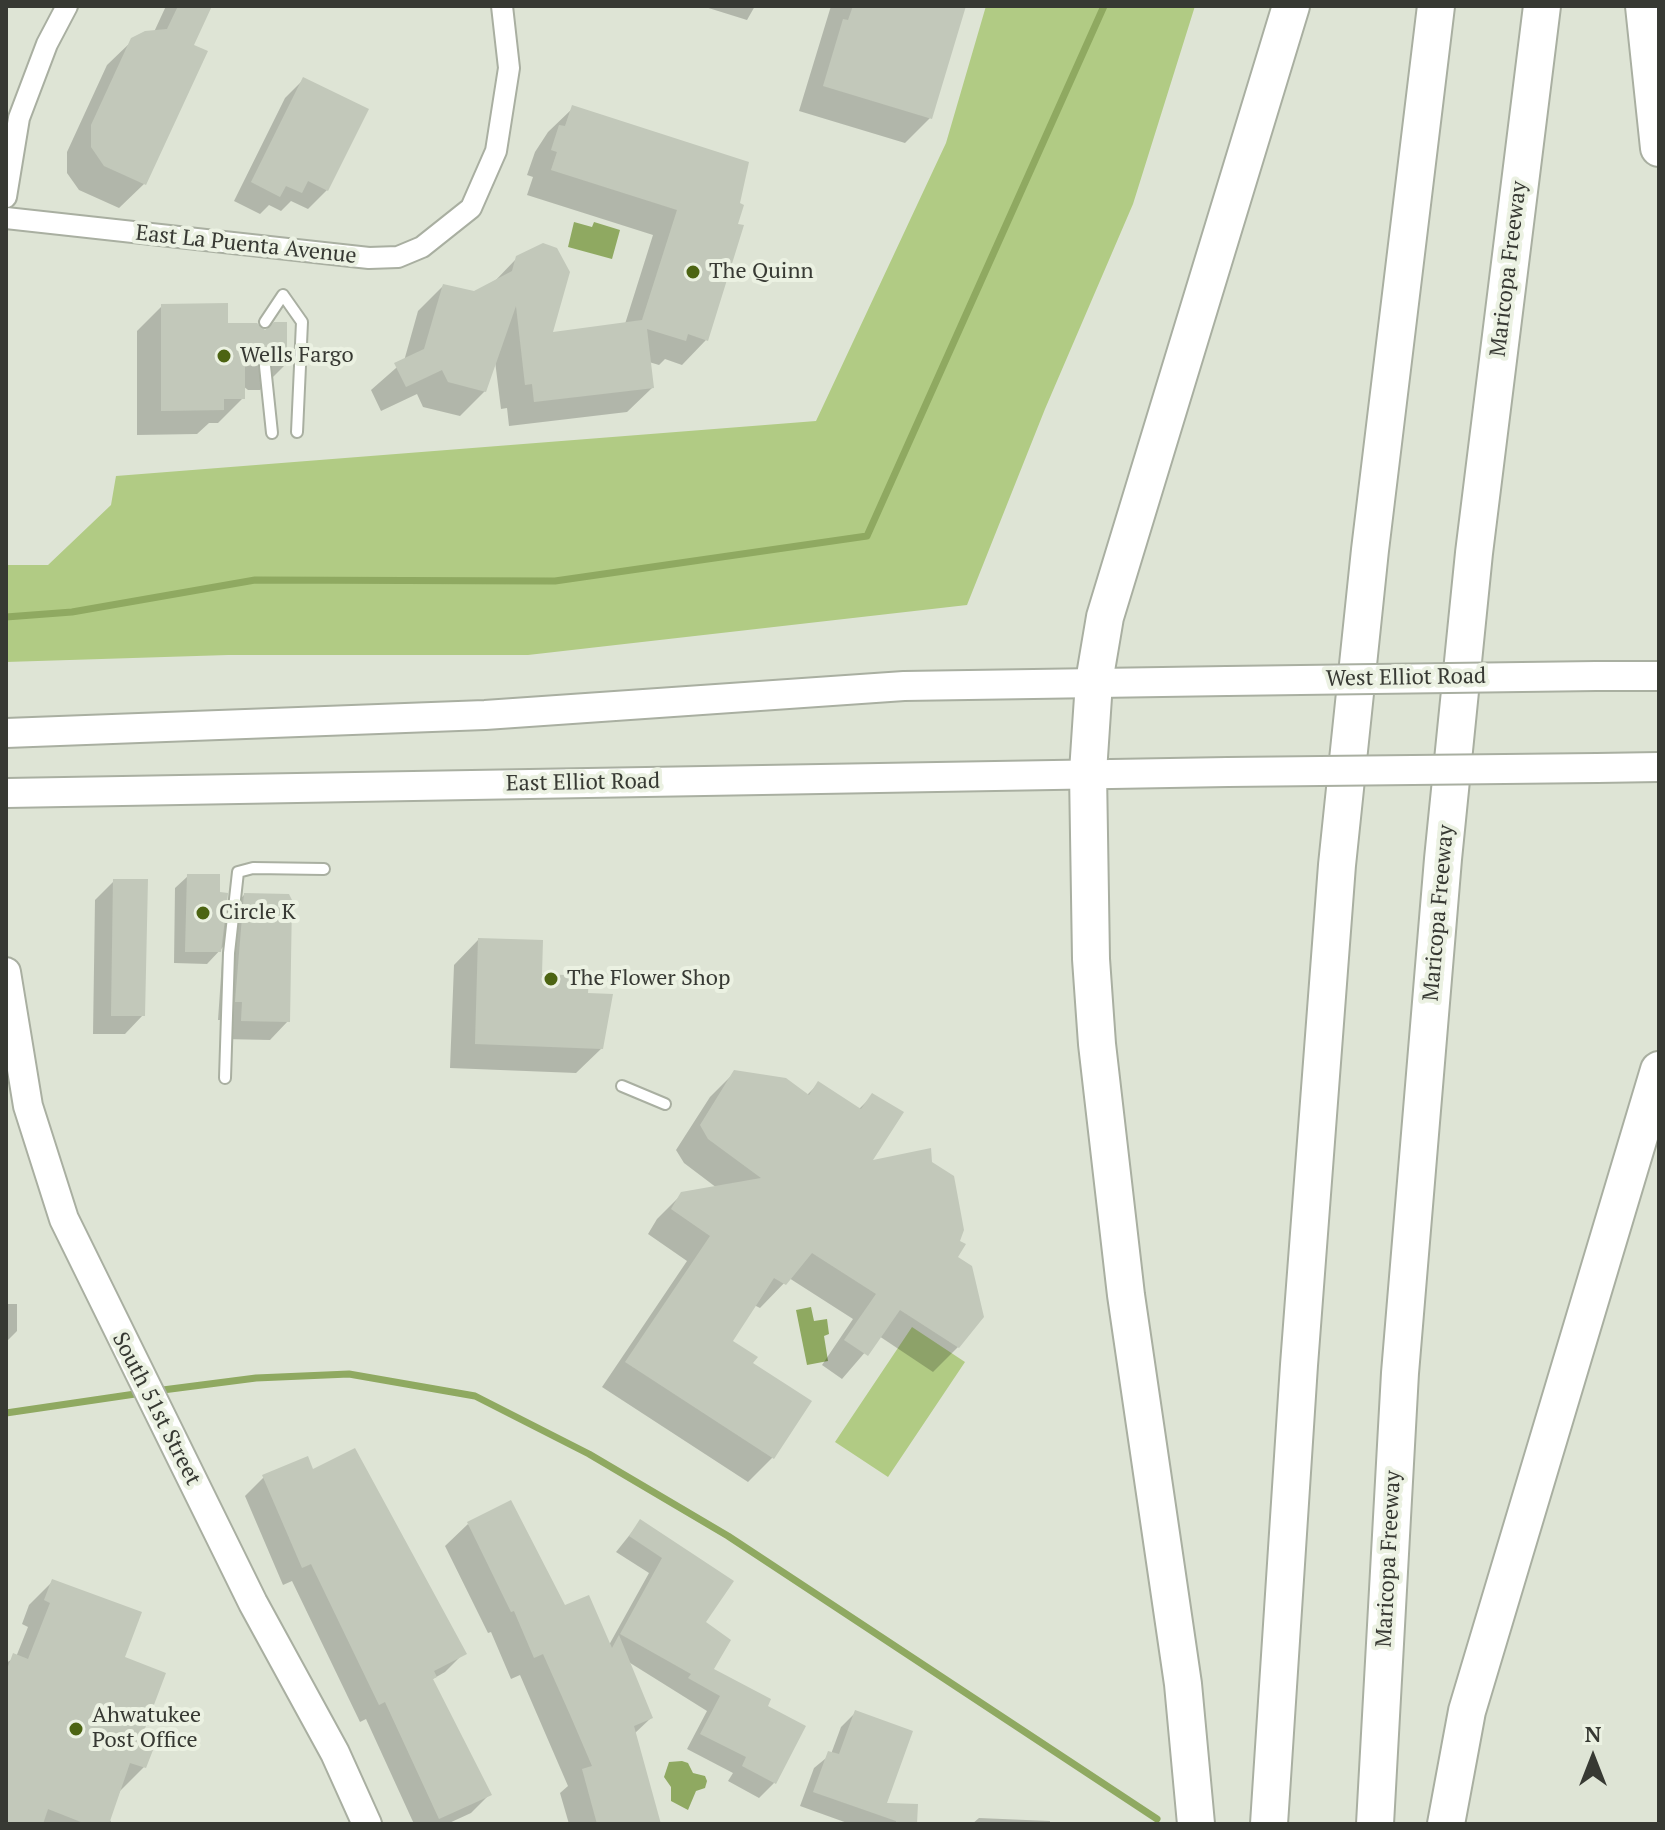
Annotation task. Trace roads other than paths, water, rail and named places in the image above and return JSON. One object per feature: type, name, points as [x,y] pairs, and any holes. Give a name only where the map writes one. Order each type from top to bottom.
[{"type":"highway","points":[[1196,1824],[1183,1684],[1126,1295],[1097,1044],[1091,959],[1088,772],[1094,682],[1105,617],[1249,154],[1291,6]]},
{"type":"highway","points":[[1269,1824],[1297,1381],[1337,865],[1370,550],[1436,6]]},
{"type":"highway","name":"Maricopa Freeway","points":[[1375,1824],[1400,1373],[1443,859],[1474,553],[1542,6]]},
{"type":"highway","points":[[1644,6],[1659,148]]},
{"type":"highway","points":[[1446,1824],[1467,1711],[1659,1070]]},
{"type":"main road","name":"West Elliot Road","points":[[1094,682],[1659,676]]},
{"type":"main road","points":[[6,733],[471,716],[904,686],[1094,682]]},
{"type":"main road","name":"East Elliot Road","points":[[6,793],[1088,772],[1659,767]]},
{"type":"main road","name":"South 51st Street","points":[[6,972],[28,1106],[64,1219],[253,1603],[335,1753],[367,1824]]},
{"type":"street","points":[[6,197],[19,118],[47,44],[67,6]]},
{"type":"street","name":"East La Puenta Avenue","points":[[6,218],[369,258],[398,257],[422,247],[471,208],[496,151],[509,68],[502,6]]},
{"type":"lane","points":[[265,322],[283,295],[302,322],[297,432]]},
{"type":"lane","points":[[265,366],[272,433]]},
{"type":"lane","points":[[225,1078],[229,953],[238,872],[253,868],[324,869]]},
{"type":"lane","points":[[622,1086],[665,1104]]},
{"type":"waterway","points":[[6,617],[72,612],[255,580],[555,581],[867,536],[1104,6]]},
{"type":"waterway","points":[[155,1391],[256,1378],[349,1374],[475,1396],[589,1454],[728,1536],[1157,1819]]},
{"type":"waterway","points":[[6,1413],[142,1393]]},
{"type":"place","name":"The Quinn","points":[[693,272]]},
{"type":"place","name":"Wells Fargo","points":[[224,356]]},
{"type":"place","name":"Circle K","points":[[203,913]]},
{"type":"place","name":"The Flower Shop","points":[[551,979]]},
{"type":"place","name":"Ahwatukee Post Office","points":[[76,1729]]}]
